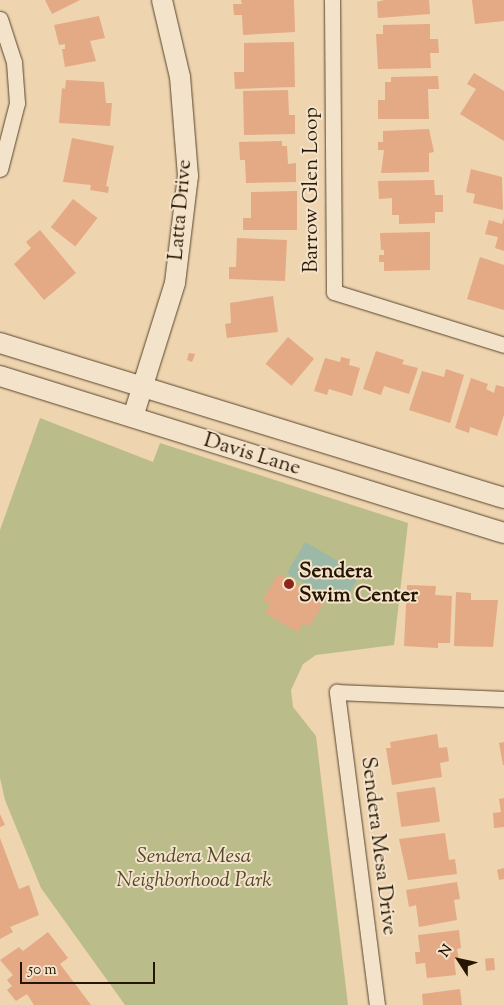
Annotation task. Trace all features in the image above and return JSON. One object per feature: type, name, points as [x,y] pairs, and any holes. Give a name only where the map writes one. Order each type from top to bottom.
[{"type":"main road","name":"Latta Drive","points":[[133,417],[174,283],[188,176],[180,78],[162,0]]},
{"type":"main road","name":"Davis Lane","points":[[0,343],[141,388],[504,498]]},
{"type":"main road","name":"Davis Lane","points":[[0,376],[504,533]]},
{"type":"street","name":"Barrow Glen Loop","points":[[332,0],[334,292],[504,345]]},
{"type":"street","points":[[0,19],[14,62],[17,103],[0,169]]},
{"type":"street","name":"Sendera Mesa Drive","points":[[377,1005],[337,692],[504,699]]},
{"type":"green space","name":"Sendera Mesa Neighborhood Park","points":[[40,418],[153,462],[160,443],[408,523],[394,645],[316,655],[303,664],[291,690],[293,707],[316,736],[348,1005],[125,1005],[41,888],[5,800],[0,778],[0,530]]},
{"type":"shaded area","points":[[305,542],[360,574],[342,605],[287,573]]},
{"type":"building","points":[[45,0],[80,0],[52,14]]},
{"type":"building","points":[[241,0],[294,0],[295,32],[243,35],[242,15],[234,15],[233,4],[242,4]]},
{"type":"building","points":[[384,0],[429,0],[430,14],[378,18],[377,2]]},
{"type":"building","points":[[472,0],[504,0],[504,21],[475,24]]},
{"type":"building","points":[[99,16],[105,38],[90,41],[96,61],[65,67],[62,49],[65,49],[65,44],[59,45],[54,25]]},
{"type":"building","points":[[430,24],[430,39],[438,39],[439,53],[430,53],[431,68],[378,69],[376,34],[383,34],[383,25]]},
{"type":"building","points":[[294,42],[295,87],[235,89],[234,72],[244,72],[244,43]]},
{"type":"building","points":[[474,73],[504,91],[504,141],[460,114],[476,89],[467,84]]},
{"type":"building","points":[[438,76],[439,89],[428,89],[429,119],[378,119],[378,100],[385,100],[385,82],[391,82],[391,77]]},
{"type":"building","points":[[66,80],[104,82],[106,103],[112,103],[110,126],[59,123],[62,88],[65,89]]},
{"type":"building","points":[[288,90],[289,115],[295,115],[295,134],[244,135],[243,91]]},
{"type":"building","points":[[429,129],[434,152],[429,153],[429,172],[381,173],[384,150],[378,150],[378,142],[383,142],[383,131]]},
{"type":"building","points":[[72,138],[114,146],[106,186],[109,187],[108,193],[90,190],[91,185],[63,182]]},
{"type":"building","points":[[282,141],[282,146],[287,146],[288,164],[296,163],[296,182],[246,183],[245,160],[240,160],[239,142]]},
{"type":"building","points":[[471,169],[502,177],[503,210],[473,203],[475,194],[466,192]]},
{"type":"building","points":[[434,180],[435,195],[443,195],[443,212],[435,212],[435,223],[399,224],[399,215],[392,215],[392,198],[379,199],[378,181]]},
{"type":"building","points":[[297,191],[297,230],[243,230],[243,218],[251,218],[251,192]]},
{"type":"building","points":[[73,199],[97,218],[75,246],[51,227]]},
{"type":"building","points":[[504,218],[504,251],[495,248],[498,237],[485,234],[489,220],[502,224]]},
{"type":"building","points":[[40,230],[76,273],[44,300],[14,264],[31,248],[26,242]]},
{"type":"building","points":[[430,232],[430,270],[384,271],[384,262],[379,262],[379,255],[384,255],[384,250],[381,250],[380,233]]},
{"type":"building","points":[[237,238],[287,240],[285,281],[229,279],[229,267],[236,267]]},
{"type":"building","points":[[480,257],[504,265],[504,310],[467,299]]},
{"type":"building","points":[[273,296],[278,332],[227,338],[225,324],[231,323],[230,303]]},
{"type":"building","points":[[288,337],[314,359],[292,386],[266,364]]},
{"type":"building","points":[[376,351],[404,360],[402,364],[418,368],[409,394],[384,386],[381,395],[363,389]]},
{"type":"building","points":[[189,353],[195,354],[192,362],[187,360]]},
{"type":"building","points":[[341,357],[350,359],[349,365],[360,368],[352,396],[329,389],[327,395],[314,391],[325,358],[340,362]]},
{"type":"building","points":[[446,369],[464,375],[450,423],[409,410],[422,371],[444,377]]},
{"type":"building","points":[[471,378],[488,384],[486,389],[494,393],[496,385],[504,387],[504,415],[497,436],[470,427],[469,433],[455,428]]},
{"type":"building","points":[[278,574],[325,601],[309,627],[303,623],[298,632],[265,613],[270,604],[263,600]]},
{"type":"building","points":[[407,585],[436,586],[435,595],[452,596],[450,643],[438,643],[438,648],[404,646]]},
{"type":"building","points":[[456,592],[471,593],[471,600],[498,600],[493,647],[454,646]]},
{"type":"building","points":[[437,734],[439,748],[447,747],[449,761],[440,763],[442,777],[392,785],[386,748],[391,748],[390,742]]},
{"type":"building","points":[[504,742],[504,765],[503,765],[499,743]]},
{"type":"building","points":[[435,787],[440,822],[401,827],[396,792]]},
{"type":"building","points":[[504,798],[504,827],[494,828],[493,813],[501,812],[499,799]]},
{"type":"building","points":[[0,814],[5,825],[0,827]]},
{"type":"building","points":[[445,833],[449,860],[455,859],[457,874],[408,880],[399,839]]},
{"type":"building","points":[[0,838],[19,889],[29,885],[39,915],[10,927],[13,932],[0,939]]},
{"type":"building","points":[[504,868],[504,879],[499,880],[497,870]]},
{"type":"building","points":[[457,882],[460,899],[454,900],[457,920],[419,927],[416,905],[409,907],[406,890]]},
{"type":"building","points":[[459,930],[461,948],[457,949],[459,959],[454,959],[456,975],[427,978],[425,963],[416,964],[415,952],[420,952],[418,935]]},
{"type":"building","points":[[48,932],[68,958],[60,964],[91,1005],[34,1005],[27,994],[16,1001],[7,990],[12,986],[7,980],[13,975],[0,960],[19,947],[23,951]]},
{"type":"building","points":[[494,958],[495,970],[486,971],[485,959]]},
{"type":"building","points":[[460,989],[462,1005],[423,1005],[422,994]]},
{"type":"place","name":"Sendera Swim Center","points":[[289,584]]}]
